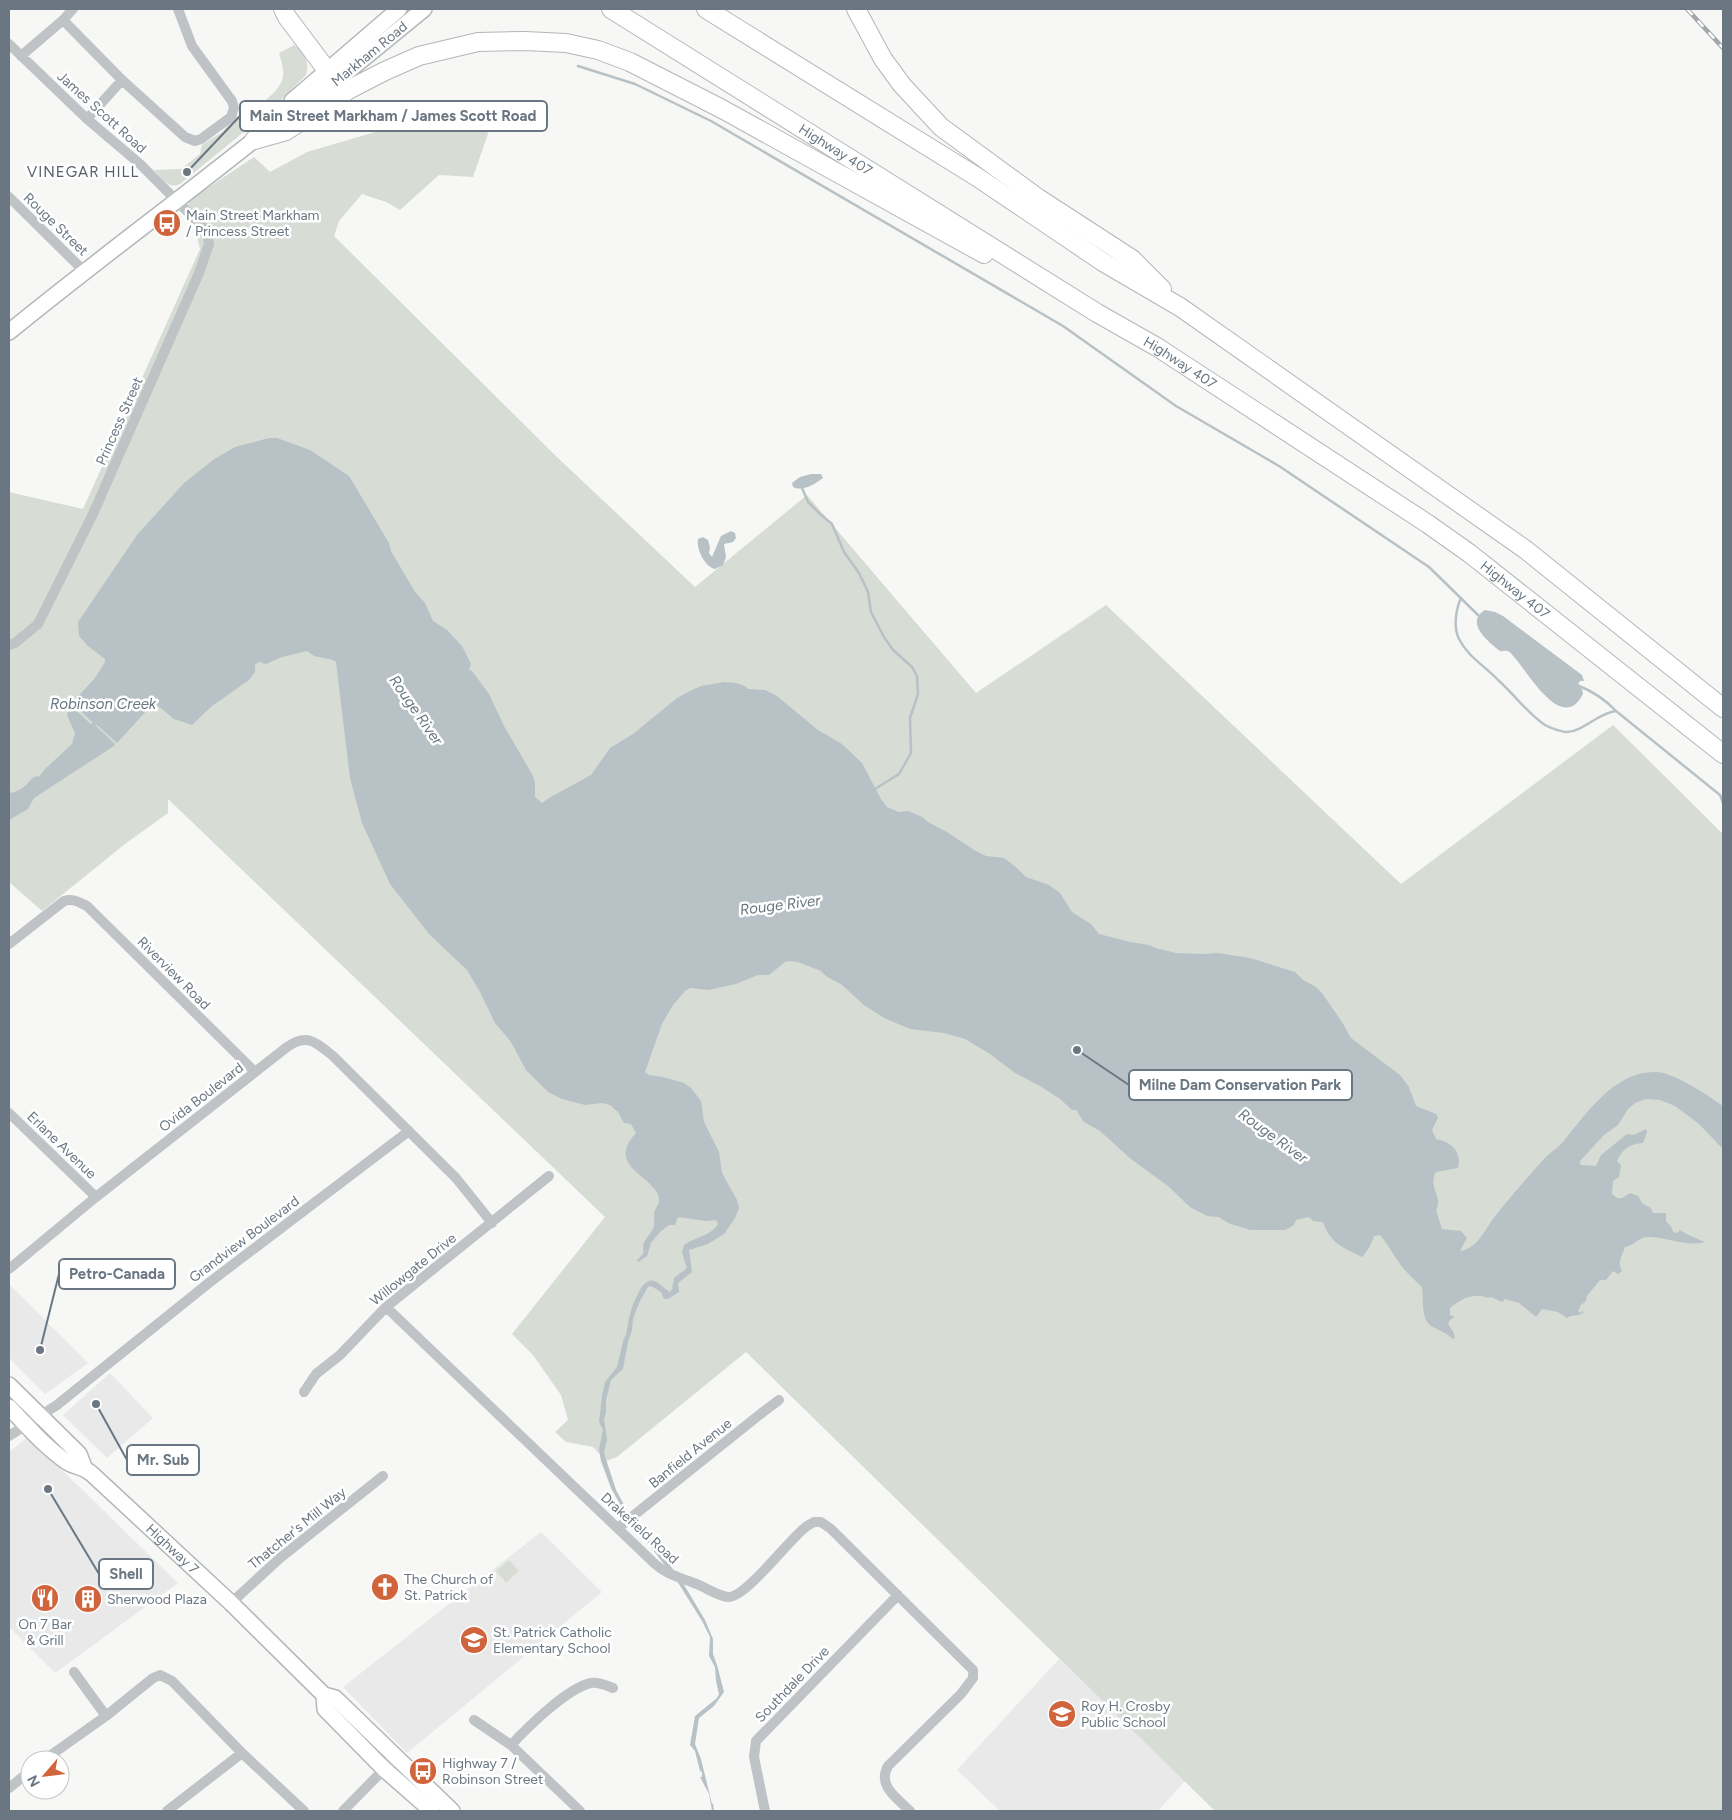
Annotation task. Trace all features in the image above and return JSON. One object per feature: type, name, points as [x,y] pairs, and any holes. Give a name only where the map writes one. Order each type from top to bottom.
[{"type":"highway","points":[[282,9],[332,75]]},
{"type":"highway","name":"Highway 407","points":[[611,9],[1098,313],[1157,347],[1428,524],[1469,553],[1723,754]]},
{"type":"highway","points":[[706,9],[978,177],[1103,262],[1180,307],[1526,550],[1723,708]]},
{"type":"highway","points":[[856,9],[888,65],[902,85],[941,127],[1038,198],[1132,259],[1180,307]]},
{"type":"highway","points":[[254,140],[286,131],[350,89],[420,56],[478,42],[525,41],[566,43],[590,48],[630,62],[722,109],[947,235],[1098,313]]},
{"type":"main road","name":"Markham Road","points":[[332,75],[400,9]]},
{"type":"main road","name":"Markham Road","points":[[9,332],[84,271],[289,112],[292,101],[332,75],[424,9]]},
{"type":"main road","name":"Highway 7","points":[[9,1385],[79,1454],[84,1467],[231,1603],[324,1695],[335,1698],[452,1811]]},
{"type":"main road","name":"Highway 7","points":[[9,1408],[44,1443],[69,1464],[84,1467]]},
{"type":"main road","name":"Highway 7","points":[[324,1695],[325,1709],[384,1769],[432,1811]]},
{"type":"street","points":[[21,56],[73,9]]},
{"type":"street","points":[[63,20],[122,80],[185,137],[195,141],[202,139],[231,117],[234,108],[232,100],[192,46],[178,9]]},
{"type":"street","name":"James Scott Road","points":[[9,44],[87,118],[140,164],[176,201]]},
{"type":"street","points":[[87,118],[122,80]]},
{"type":"street","name":"Rouge Street","points":[[9,197],[84,271]]},
{"type":"street","name":"Princess Street","points":[[9,645],[15,643],[38,624],[93,514],[210,244],[209,234],[197,218],[176,201]]},
{"type":"street","name":"Riverview Road","points":[[9,944],[64,901],[70,899],[87,906],[255,1072]]},
{"type":"street","name":"Ovida Boulevard","points":[[9,1269],[96,1197],[255,1072],[294,1042],[302,1040],[314,1041],[333,1056],[456,1178],[492,1223]]},
{"type":"street","name":"Erlane Avenue","points":[[9,1113],[96,1197]]},
{"type":"street","name":"Grandview Boulevard","points":[[9,1436],[41,1417],[210,1282],[409,1131]]},
{"type":"street","name":"Willowgate Drive","points":[[304,1392],[316,1374],[340,1355],[386,1307],[549,1176]]},
{"type":"street","name":"Drakefield Road","points":[[386,1307],[663,1571],[673,1576],[730,1597],[741,1593],[801,1530],[814,1522],[821,1522],[831,1529],[961,1656],[973,1672],[973,1678],[961,1694],[888,1766],[883,1774],[884,1782],[889,1790],[910,1811]]},
{"type":"street","name":"Banfield Avenue","points":[[618,1528],[779,1400]]},
{"type":"street","name":"Thatcher's Mill Way","points":[[231,1603],[280,1558],[383,1476]]},
{"type":"street","name":"Southdale Drive","points":[[765,1811],[754,1756],[756,1741],[898,1595]]},
{"type":"street","points":[[74,1672],[106,1716]]},
{"type":"street","points":[[58,1750],[106,1716],[153,1678],[160,1675],[172,1681],[242,1753],[304,1811]]},
{"type":"street","points":[[511,1745],[528,1727],[579,1688],[590,1683],[600,1683],[613,1688]]},
{"type":"street","points":[[474,1720],[511,1745],[580,1811]]},
{"type":"street","points":[[167,1811],[242,1753]]},
{"type":"street","points":[[343,1811],[395,1758]]},
{"type":"street","points":[[9,1788],[20,1779]]},
{"type":"shaded area","points":[[294,45],[306,59],[306,75],[273,108],[180,184],[172,185],[163,180],[154,170],[181,169],[200,154],[202,145],[222,132],[237,116],[245,117],[273,93],[282,82],[283,76],[283,67],[279,53]]},
{"type":"shaded area","points":[[484,112],[490,128],[473,177],[439,175],[400,210],[386,202],[362,194],[339,221],[334,236],[558,458],[695,587],[807,495],[976,693],[1106,605],[1401,884],[1613,725],[1723,834],[1723,1811],[1215,1811],[746,1352],[617,1457],[606,1461],[593,1447],[566,1442],[555,1432],[568,1420],[561,1395],[533,1355],[512,1334],[605,1217],[168,799],[168,813],[125,844],[42,911],[9,882],[9,492],[83,509],[200,249],[188,201],[254,157],[270,172],[307,152],[389,128]]},
{"type":"shaded area","points":[[9,1284],[88,1363],[45,1394],[9,1358]]},
{"type":"shaded area","points":[[110,1373],[153,1418],[107,1458],[63,1415]]},
{"type":"shaded area","points":[[28,1437],[178,1583],[55,1673],[9,1627],[9,1452]]},
{"type":"shaded area","name":"St. Patrick Catholic Elementary School","points":[[541,1532],[602,1592],[407,1753],[343,1687]]},
{"type":"shaded area","points":[[509,1560],[519,1571],[506,1583],[496,1571]]},
{"type":"shaded area","name":"Roy H. Crosby Public School","points":[[1059,1659],[1185,1781],[1158,1811],[1000,1811],[957,1770]]},
{"type":"water","name":"Robinson Creek","points":[[269,438],[277,438],[310,450],[349,476],[389,543],[391,551],[415,592],[425,603],[433,621],[447,630],[462,646],[471,664],[469,670],[472,671],[489,694],[504,726],[532,774],[535,782],[535,797],[542,803],[591,775],[610,748],[633,734],[677,698],[688,692],[701,686],[724,682],[736,683],[748,689],[765,690],[777,696],[818,730],[842,744],[862,763],[887,807],[899,812],[908,811],[922,817],[986,856],[1004,858],[1026,877],[1049,885],[1060,893],[1072,912],[1091,924],[1099,934],[1176,953],[1218,953],[1250,958],[1295,972],[1303,980],[1316,987],[1342,1022],[1351,1038],[1400,1075],[1409,1087],[1416,1106],[1436,1114],[1438,1118],[1432,1130],[1436,1139],[1451,1145],[1457,1153],[1459,1162],[1458,1168],[1436,1172],[1433,1183],[1438,1200],[1436,1210],[1442,1229],[1461,1231],[1467,1238],[1460,1251],[1477,1242],[1519,1187],[1545,1158],[1563,1142],[1602,1096],[1614,1086],[1627,1079],[1641,1074],[1656,1072],[1681,1080],[1723,1106],[1723,1149],[1699,1124],[1675,1106],[1660,1100],[1646,1099],[1635,1103],[1628,1109],[1618,1125],[1604,1135],[1580,1163],[1581,1165],[1596,1166],[1601,1155],[1627,1134],[1634,1135],[1646,1129],[1647,1132],[1643,1143],[1634,1144],[1627,1148],[1619,1157],[1617,1161],[1621,1165],[1619,1177],[1613,1181],[1612,1194],[1617,1198],[1622,1198],[1630,1193],[1638,1196],[1642,1203],[1651,1208],[1653,1213],[1666,1213],[1666,1221],[1673,1232],[1677,1233],[1680,1230],[1705,1242],[1678,1242],[1647,1237],[1625,1247],[1620,1262],[1622,1271],[1618,1274],[1613,1271],[1606,1280],[1600,1280],[1578,1311],[1580,1313],[1584,1312],[1567,1318],[1558,1312],[1542,1309],[1536,1317],[1519,1303],[1505,1299],[1502,1302],[1491,1297],[1468,1297],[1450,1308],[1450,1315],[1455,1317],[1448,1324],[1453,1331],[1455,1338],[1453,1339],[1433,1327],[1426,1320],[1423,1309],[1422,1287],[1403,1268],[1380,1235],[1374,1236],[1362,1257],[1338,1244],[1330,1235],[1323,1222],[1313,1221],[1309,1217],[1296,1220],[1294,1225],[1285,1230],[1250,1230],[1228,1223],[1219,1217],[1207,1216],[1190,1207],[1168,1186],[1131,1159],[1100,1131],[1084,1122],[1076,1110],[1072,1110],[1060,1099],[1040,1086],[1015,1073],[990,1054],[965,1039],[944,1033],[910,1029],[884,1018],[864,1005],[842,985],[821,971],[798,962],[790,961],[785,962],[769,975],[758,975],[736,984],[708,990],[690,988],[673,1005],[662,1024],[645,1072],[649,1075],[684,1083],[691,1088],[701,1101],[704,1122],[719,1152],[722,1173],[737,1200],[739,1208],[735,1218],[724,1234],[708,1244],[689,1250],[692,1272],[678,1283],[679,1292],[668,1299],[664,1299],[661,1292],[651,1286],[648,1287],[639,1303],[633,1319],[623,1369],[611,1380],[606,1400],[604,1419],[607,1439],[604,1453],[616,1490],[629,1514],[680,1578],[705,1620],[713,1639],[713,1654],[724,1692],[714,1706],[699,1718],[695,1744],[713,1803],[714,1811],[712,1811],[709,1794],[700,1777],[702,1777],[702,1772],[700,1771],[695,1751],[690,1745],[695,1716],[717,1698],[719,1694],[715,1667],[709,1656],[710,1637],[677,1581],[626,1515],[611,1488],[601,1461],[599,1449],[603,1430],[599,1422],[605,1382],[617,1367],[633,1304],[641,1288],[645,1283],[653,1281],[670,1292],[674,1278],[687,1268],[682,1253],[684,1245],[707,1234],[718,1224],[716,1220],[706,1221],[678,1217],[675,1225],[669,1225],[659,1233],[651,1243],[647,1256],[638,1262],[637,1260],[643,1253],[646,1238],[654,1226],[654,1212],[659,1200],[657,1192],[629,1164],[626,1155],[628,1145],[636,1133],[631,1124],[624,1123],[618,1112],[610,1105],[602,1103],[585,1105],[562,1099],[548,1092],[526,1070],[511,1042],[495,1023],[467,970],[429,934],[390,884],[362,823],[350,778],[336,662],[314,656],[307,651],[282,657],[266,664],[259,662],[255,665],[255,672],[249,680],[212,706],[192,725],[174,719],[156,704],[148,709],[117,743],[95,725],[115,744],[114,746],[34,798],[28,809],[9,820],[9,805],[23,797],[45,769],[72,744],[75,733],[67,715],[70,705],[91,724],[93,723],[72,703],[95,678],[105,659],[88,646],[79,636],[78,622],[137,535],[184,483],[213,460],[235,447]]},
{"type":"water","points":[[821,474],[823,478],[805,488],[793,487],[792,483],[800,477]]},
{"type":"water","points":[[731,531],[735,533],[736,538],[733,542],[724,544],[726,557],[723,565],[715,569],[711,568],[702,557],[698,548],[698,539],[703,537],[708,540],[709,553],[712,557],[721,536]]},
{"type":"water","points":[[1485,610],[1503,616],[1582,675],[1584,681],[1580,681],[1577,686],[1582,689],[1583,694],[1575,705],[1566,708],[1556,704],[1537,687],[1508,651],[1500,651],[1485,638],[1480,632],[1477,621],[1479,615]]},
{"type":"waterway","points":[[578,66],[635,84],[711,121],[1063,326],[1176,406],[1279,466],[1429,567],[1479,616]]},
{"type":"waterway","points":[[802,488],[808,502],[832,524],[844,552],[859,573],[868,592],[871,612],[884,637],[893,650],[912,667],[917,676],[918,694],[910,718],[911,753],[899,774],[875,789]]},
{"type":"waterway","points":[[1461,598],[1456,624],[1459,639],[1472,656],[1504,685],[1532,715],[1545,725],[1562,731],[1573,731],[1609,712],[1616,711]]},
{"type":"waterway","points":[[1577,685],[1607,703],[1720,795],[1723,803]]},
{"type":"waterway","name":"Rouge River","points":[[9,801],[25,796],[37,784]]},
{"type":"railway","points":[[1687,9],[1723,48]]},
{"type":"place","name":"Main Street Markham / James Scott Road","points":[[187,172]]},
{"type":"place","name":"Main Street Markham / Princess Street","points":[[167,223]]},
{"type":"place","name":"Milne Dam Conservation Park","points":[[1077,1050]]},
{"type":"place","name":"Petro-Canada","points":[[40,1350]]},
{"type":"place","name":"Mr. Sub","points":[[96,1404]]},
{"type":"place","name":"Shell","points":[[48,1489]]},
{"type":"place","name":"The Church of St. Patrick","points":[[385,1587]]},
{"type":"place","name":"On 7 Bar & Grill","points":[[45,1598]]},
{"type":"place","name":"Sherwood Plaza","points":[[88,1599]]},
{"type":"place","name":"St. Patrick Catholic Elementary School","points":[[474,1640]]},
{"type":"place","name":"Roy H. Crosby Public School","points":[[1062,1714]]},
{"type":"place","name":"Highway 7 / Robinson Street","points":[[423,1771]]},
{"type":"district","name":"VINEGAR HILL","points":[[83,172]]}]
